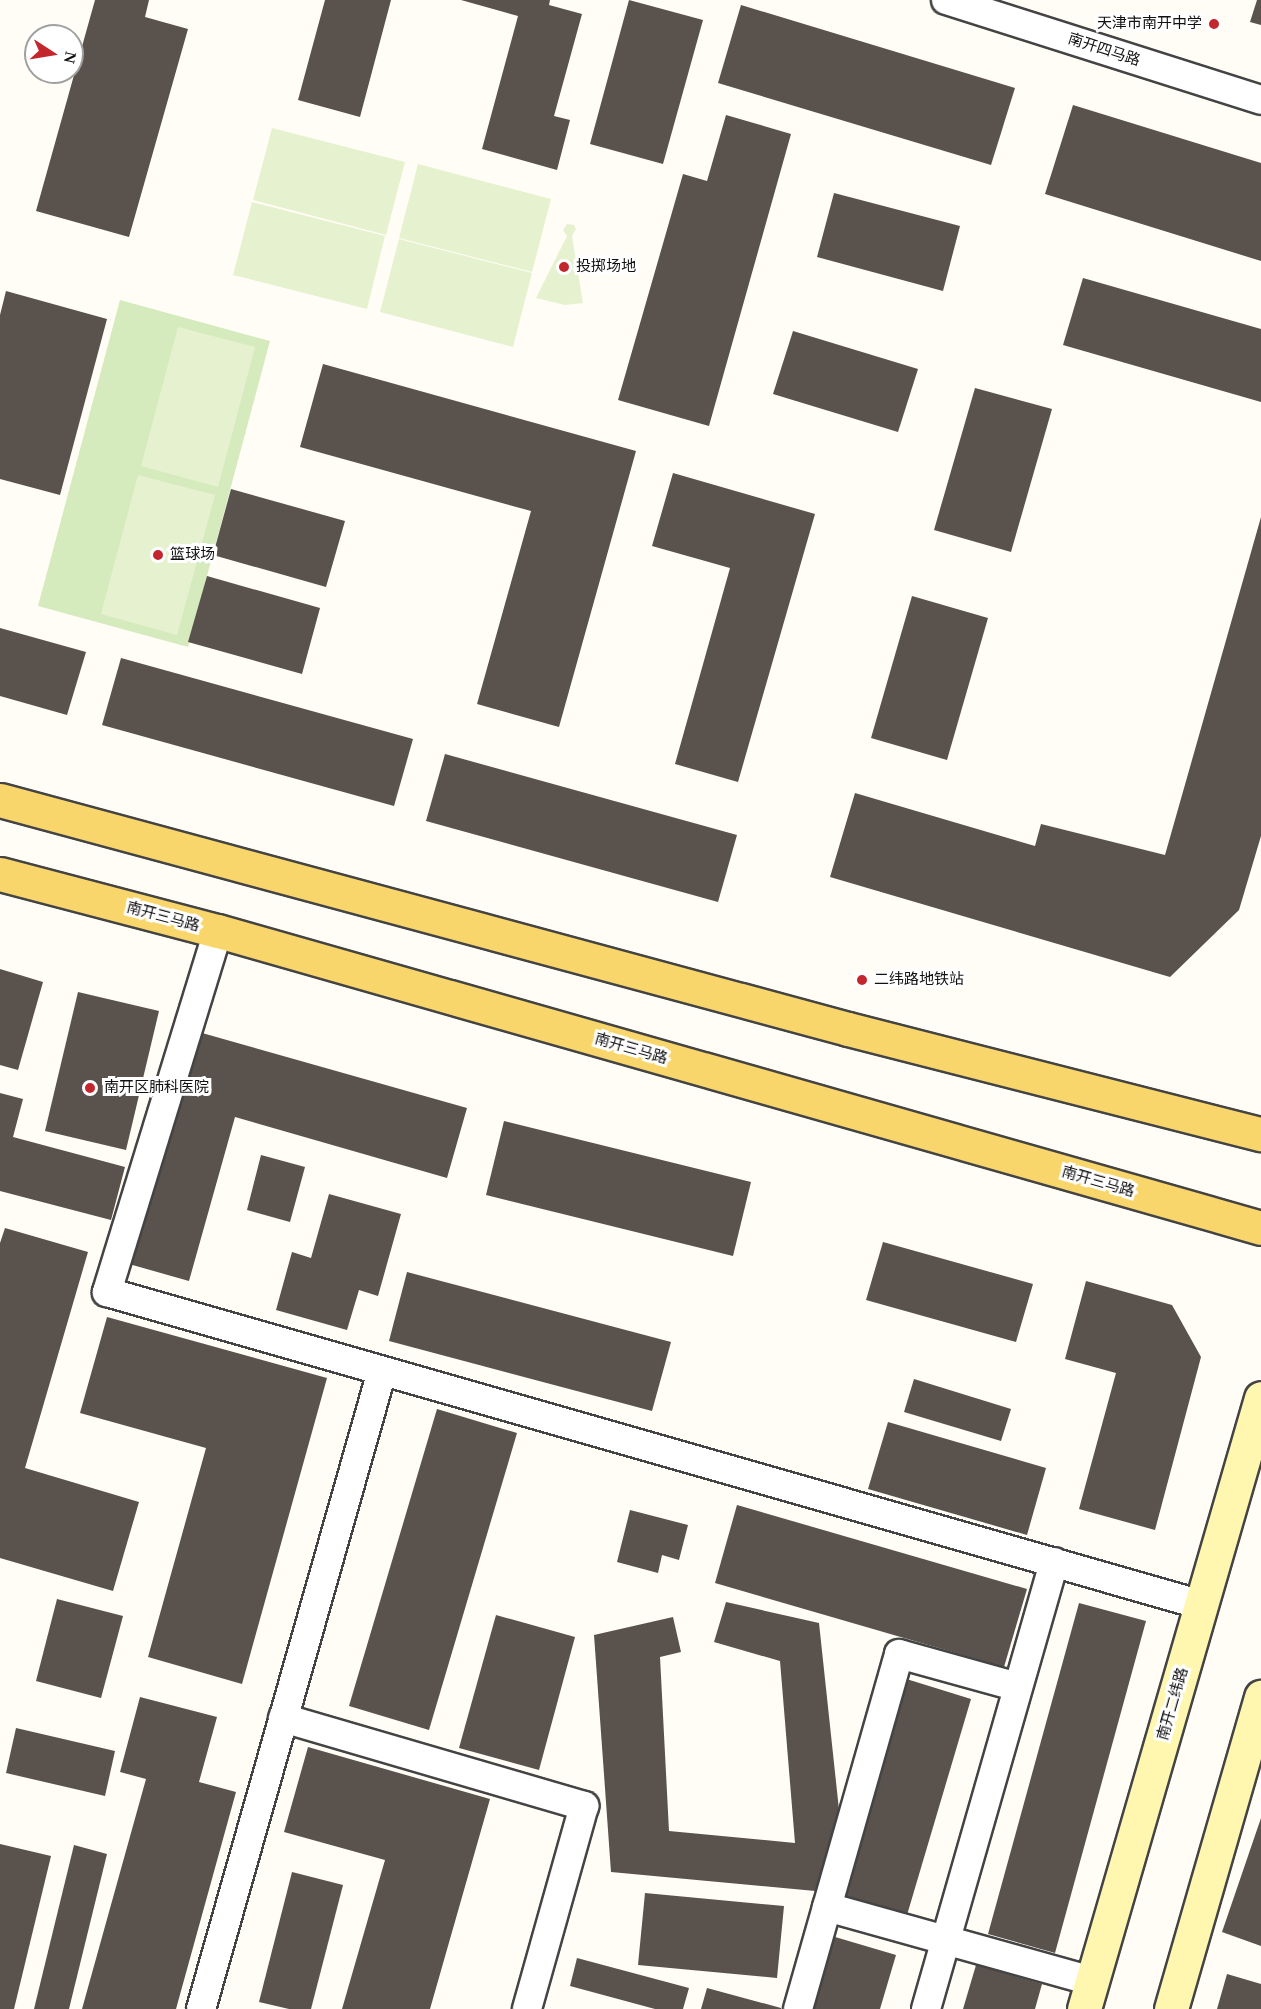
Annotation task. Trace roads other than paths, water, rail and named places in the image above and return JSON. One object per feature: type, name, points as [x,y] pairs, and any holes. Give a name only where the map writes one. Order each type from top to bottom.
[{"type":"main road","points":[[0,800],[837,1026],[1261,1134]]},
{"type":"main road","name":"南开三马路","points":[[0,874],[218,931],[1261,1227]]},
{"type":"main road","name":"南开二纬路","points":[[1088,1995],[1261,1398]]},
{"type":"main road","points":[[1171,2009],[1259,1713]]},
{"type":"street","name":"南开四马路","points":[[946,0],[1261,100]]},
{"type":"street","points":[[218,931],[107,1292],[1202,1605]]},
{"type":"street","points":[[201,2009],[382,1371]]},
{"type":"street","points":[[926,2009],[1054,1562]]},
{"type":"street","points":[[798,2009],[899,1654],[1018,1687]]},
{"type":"street","points":[[284,1718],[584,1806],[527,2009]]},
{"type":"street","points":[[827,1907],[946,1940],[1088,1995]]},
{"type":"place","name":"天津市南开中学","points":[[1214,24]]},
{"type":"place","name":"投掷场地","points":[[564,267]]},
{"type":"place","name":"篮球场","points":[[158,555]]},
{"type":"place","name":"二纬路地铁站","points":[[862,980]]},
{"type":"place","name":"南开区肺科医院","points":[[90,1088]]}]
